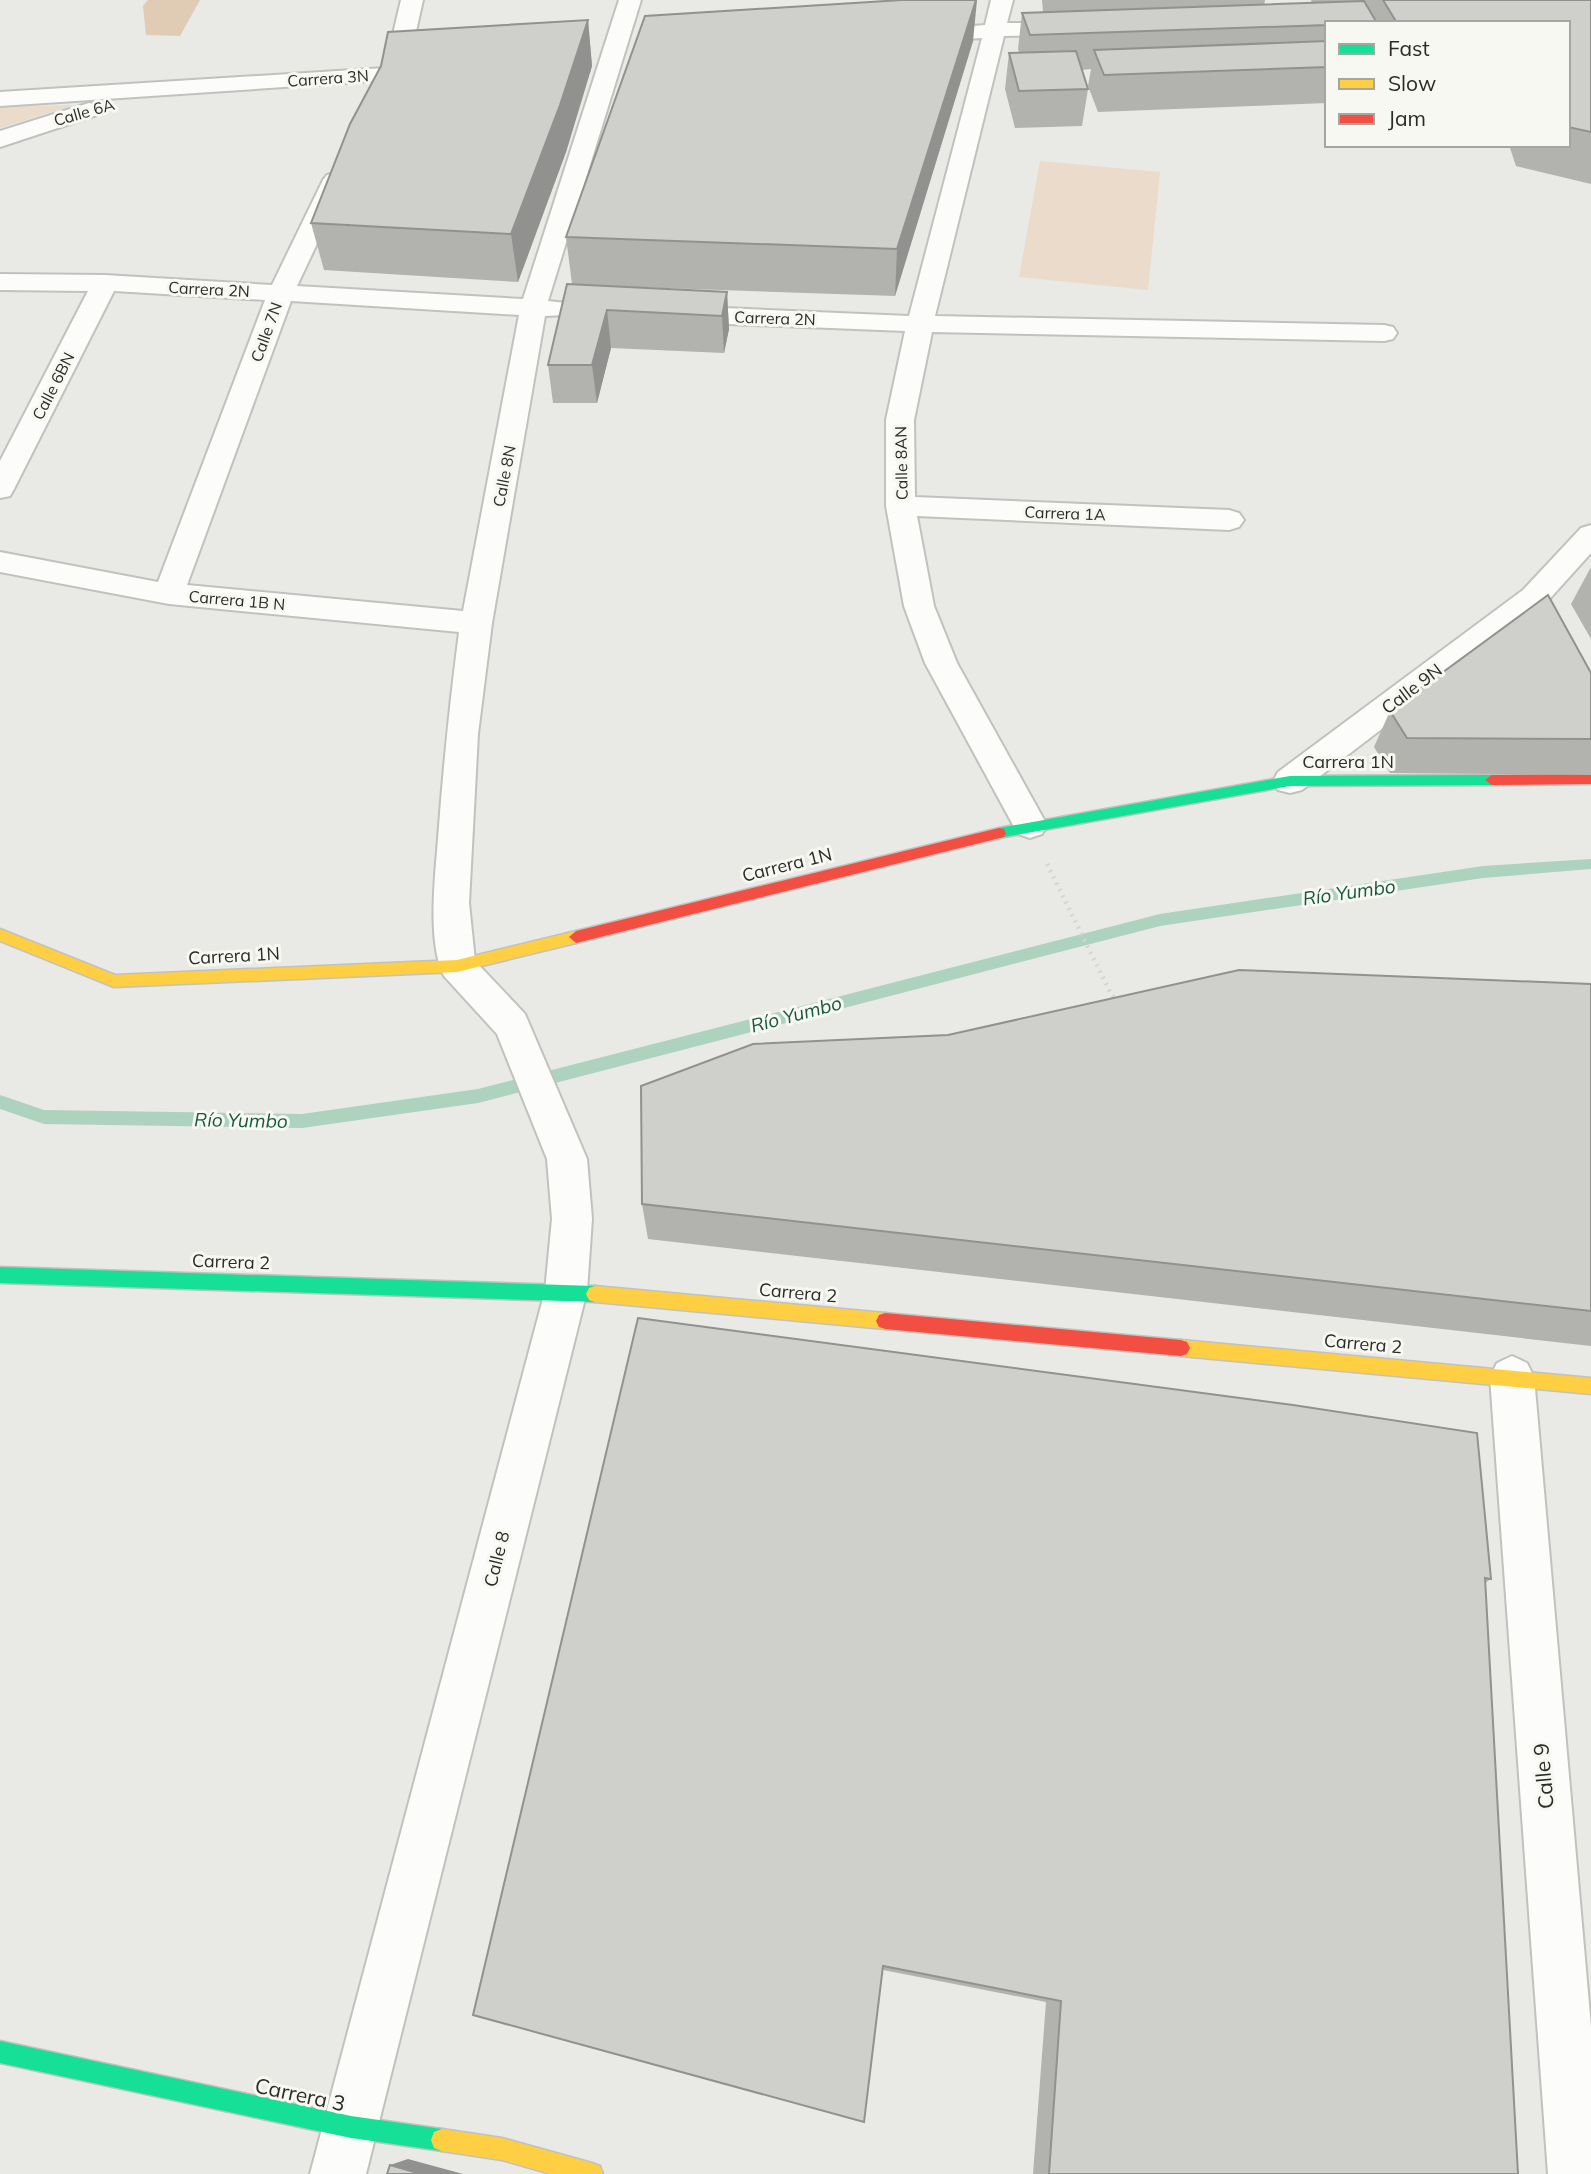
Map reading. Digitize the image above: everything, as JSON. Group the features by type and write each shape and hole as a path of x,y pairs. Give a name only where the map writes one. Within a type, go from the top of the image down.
{"street":[{"path":"380,82 412,0"},
{"name":"Calle 8N","path":"457,966 451,903 462,734 476,623 529,344 533,308 630,0"},
{"name":"Calle 8AN","path":"1002,0 920,324 900,420 901,506 919,606 941,663 1030,825"},
{"path":"900,38 996,30 1091,29"},
{"name":"Carrera 3N","path":"0,99 169,89 380,82 449,70"},
{"name":"Calle 6A","path":"0,140 35,126 169,89"},
{"name":"Calle 7N","path":"169,594 281,293 345,159"},
{"name":"Carrera 2N","path":"0,282 105,283 588,311"},
{"name":"Calle 6BN","path":"0,489 105,283"},
{"name":"Carrera 2N","path":"657,314 920,324 1384,333"},
{"name":"Carrera 1A","path":"901,506 1229,520"},
{"name":"Calle 9N","path":"1290,781 1540,608 1591,535"},
{"name":"Carrera 1B N","path":"0,562 169,594 476,623"},
{"name":"Carrera 1N","path":"0,935 114,981 457,966 1030,825 1290,781 1591,779"},
{"name":"Calle 8","path":"338,2174 566,1291 572,1219 567,1158 512,1025 457,966"},
{"name":"Carrera 2","path":"0,1275 566,1291 1591,1386"},
{"name":"Calle 9","path":"1512,1377 1576,2174"},
{"name":"Carrera 3","path":"0,2052 351,2127 502,2149 592,2174"}],"path":[{"path":"1049,868 1111,994 1125,1011"}],"shaded area":[{"path":"148,0 200,0 180,36 146,35 143,6"},
{"path":"74,105 0,128 0,107"},
{"path":"1040,161 1160,172 1148,290 1019,277"}],"building":[{"path":"902,0 976,0 897,249 566,237 645,16"},
{"path":"1383,0 1591,0 1591,132 1570,127 1570,21 1396,21"},
{"path":"1364,1 1376,21 1030,35 1022,13"},
{"path":"588,20 560,105 511,234 311,223 350,124 381,66 388,32"},
{"path":"1325,41 1325,67 1104,75 1094,50"},
{"path":"1076,51 1088,89 1019,91 1009,53"},
{"path":"567,284 727,292 722,316 607,310 592,365 548,365"},
{"path":"1548,595 1591,673 1591,739 1407,738 1390,711"},
{"path":"1239,970 1591,984 1591,1311 642,1204 641,1086 753,1044 948,1035"},
{"path":"638,1318 1293,1405 1477,1433 1491,1579 1485,1578 1518,2174 1049,2174 1061,2001 883,1966 864,2122 473,2015"},
{"path":"390,2165 421,2174 387,2174"}],"waterway":[{"name":"Río Yumbo","path":"0,1102 44,1117 302,1121 478,1096 1160,920 1483,872 1591,864"}],"traffic: fast":[{"path":"999,833 1290,781 1492,780"},
{"path":"0,1275 595,1294"},
{"path":"0,2052 351,2127 442,2140"}],"traffic: slow":[{"path":"0,935 114,981 457,966 576,937"},
{"path":"595,1294 885,1321"},
{"path":"1181,1348 1591,1386"},
{"path":"442,2140 502,2149 592,2174"}],"traffic: jam":[{"path":"1492,780 1591,779"},
{"path":"576,937 999,833"},
{"path":"885,1321 1181,1348"}]}
